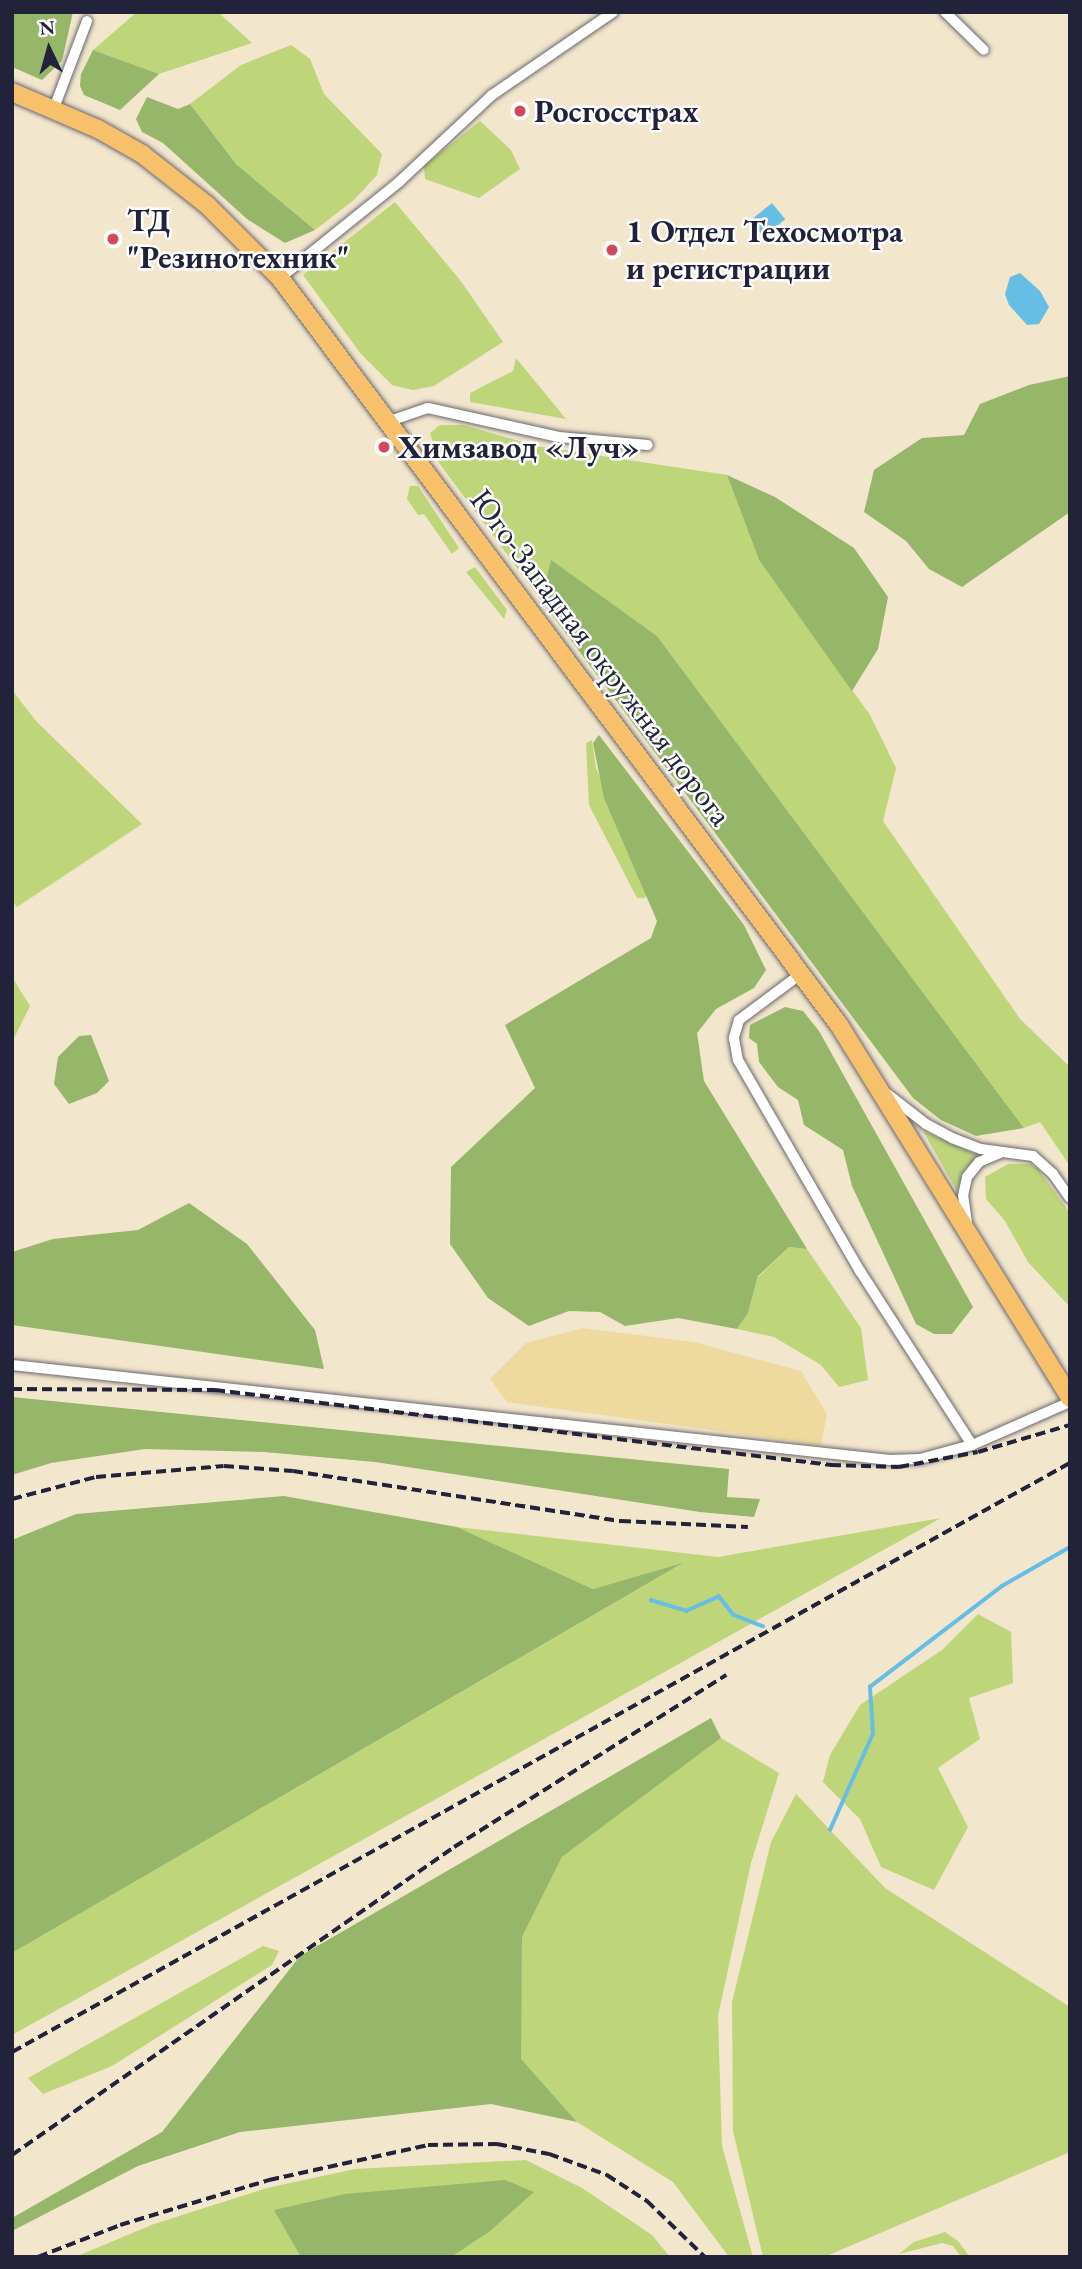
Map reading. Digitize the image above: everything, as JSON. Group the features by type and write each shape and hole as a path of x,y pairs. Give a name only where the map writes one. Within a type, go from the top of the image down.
{"highway":[{"name":"Юго-Западная окружная дорога","path":"12,92 98,129 175,178 239,233 280,278 802,972 878,1086 1070,1400"}],"street":[{"path":"280,278 399,182 492,95 613,12"},
{"path":"945,12 984,50"},
{"path":"54,108 87,21"},
{"path":"387,422 428,408 559,437 648,445"},
{"path":"802,972 739,1020 734,1038 738,1059 860,1271 972,1445"},
{"path":"878,1086 937,1131 1001,1152 1039,1160 1070,1198"},
{"path":"970,1238 963,1196 967,1177 979,1162 1001,1152"},
{"path":"12,1365 861,1458 920,1459 972,1445 1070,1400"}],"green space":[{"path":"12,12 73,12 62,61 42,80 12,67"},
{"path":"137,12 218,12 252,43 159,74 93,50"},
{"path":"291,45 310,59 324,94 382,154 377,175 354,200 315,230 238,166 190,104 241,65"},
{"path":"93,50 159,74 120,110 84,95 80,86 81,74"},
{"path":"147,97 178,109 190,104 237,165 315,230 285,243 247,219 163,143 142,132 136,119"},
{"path":"480,121 511,150 520,169 479,198 425,179 424,166"},
{"path":"395,202 460,280 503,342 434,386 413,390 392,385 361,354 303,275"},
{"path":"516,358 566,419 470,402 470,393 513,371"},
{"path":"1070,376 1070,512 962,587 929,569 906,541 864,512 874,470 922,438 964,435 980,404 1029,385"},
{"path":"440,425 464,425 536,446 727,475 759,560 870,715 896,768 883,821 1020,1019 1070,1067 1070,1166 1040,1122 1024,1128 657,636 551,561 541,600 439,463 430,433"},
{"path":"727,475 775,497 854,548 888,597 878,649 852,691 759,560"},
{"path":"410,486 418,486 459,548 452,554 424,514 418,515 407,499"},
{"path":"551,560 657,636 1024,1128 976,1136 941,1120 913,1098 541,600"},
{"path":"475,567 507,610 504,619 466,572"},
{"path":"12,690 36,721 142,824 17,907 12,900"},
{"path":"599,735 744,925 766,970 754,988 716,1009 697,1033 704,1081 807,1249 789,1247 758,1276 748,1313 737,1329 678,1318 625,1326 600,1312 569,1311 529,1326 488,1298 450,1244 451,1167 535,1088 505,1025 651,938 657,921 604,798 593,743"},
{"path":"592,740 596,768 648,895 644,898 637,898 589,805 586,743"},
{"path":"12,977 30,1006 12,1042"},
{"path":"785,1007 803,1011 819,1031 973,1307 952,1334 934,1334 916,1324 852,1186 843,1150 804,1125 798,1100 778,1087 759,1062 757,1044 749,1038 750,1025"},
{"path":"91,1035 109,1081 97,1093 69,1104 54,1084 58,1057 79,1036"},
{"path":"923,1131 979,1156 965,1169 957,1191"},
{"path":"1008,1164 1030,1164 1038,1169 1070,1213 1070,1307 1028,1262 1005,1221 986,1199 985,1177"},
{"path":"189,1203 247,1244 315,1330 324,1369 12,1325 12,1252 53,1239 138,1230"},
{"path":"789,1247 807,1249 861,1328 868,1380 839,1387 821,1365 774,1337 737,1329 748,1313 758,1277"},
{"path":"12,1397 729,1469 727,1497 760,1499 754,1517 700,1512 375,1462 264,1452 145,1449 51,1463 12,1475"},
{"path":"284,1496 457,1527 593,1589 683,1563 12,1953 12,1540 76,1514"},
{"path":"941,1518 12,2035 12,1953 680,1565 593,1589 457,1527 718,1557"},
{"path":"978,1614 1011,1632 1013,1683 969,1698 980,1739 938,1768 968,1827 934,1890 881,1867 860,1819 823,1782 830,1755 860,1705 942,1650"},
{"path":"711,1718 721,1738 562,1857 522,1937 521,2059 577,2122 491,2104 240,2132 138,2166 12,2231 12,2218 162,2132 300,1956"},
{"path":"721,1738 779,1773 751,1863 718,2016 722,2146 753,2257 729,2257 673,2182 577,2122 520,2059 522,1937 562,1857"},
{"path":"796,1794 885,1888 1070,2007 1070,2152 824,2257 763,2257 733,2131 732,2002 771,1842"},
{"path":"263,1946 279,1951 272,1965 112,2066 43,2094 28,2078"},
{"path":"526,2160 582,2188 652,2235 670,2257 75,2257 154,2224 267,2188 355,2169"},
{"path":"505,2180 534,2192 490,2231 451,2257 301,2257 274,2210 345,2194"},
{"path":"945,2232 958,2241 970,2257 961,2257 953,2246 942,2243 899,2254 914,2242"}],"sand":[{"path":"583,1328 694,1342 801,1371 827,1414 821,1445 507,1402 490,1379 526,1343"}],"water":[{"path":"772,203 785,219 763,237 750,221"},
{"path":"1020,273 1040,291 1049,307 1039,324 1027,325 1009,305 1005,294 1010,277"}],"waterway":[{"path":"830,1830 873,1734 870,1687 1002,1586 1070,1547"},
{"path":"651,1600 686,1611 719,1596 734,1615 763,1626"}],"railway":[{"path":"12,1389 215,1390 831,1465 899,1467 978,1452 1070,1425"},
{"path":"12,2052 1070,1463"},
{"path":"12,1499 96,1477 224,1466 293,1471 621,1521 748,1527"},
{"path":"12,2155 454,1847 726,1675"},
{"path":"38,2257 120,2225 269,2180 428,2145 497,2144 549,2154 607,2175 647,2201 705,2257"}],"place":[{"name":"Росгосстрах","path":"520,111"},
{"name":"ТД \"Резинотехник\"","path":"113,239"},
{"name":"1 Отдел Техосмотра и регистрации","path":"612,250"},
{"name":"Химзавод «Луч»","path":"384,447"}]}
